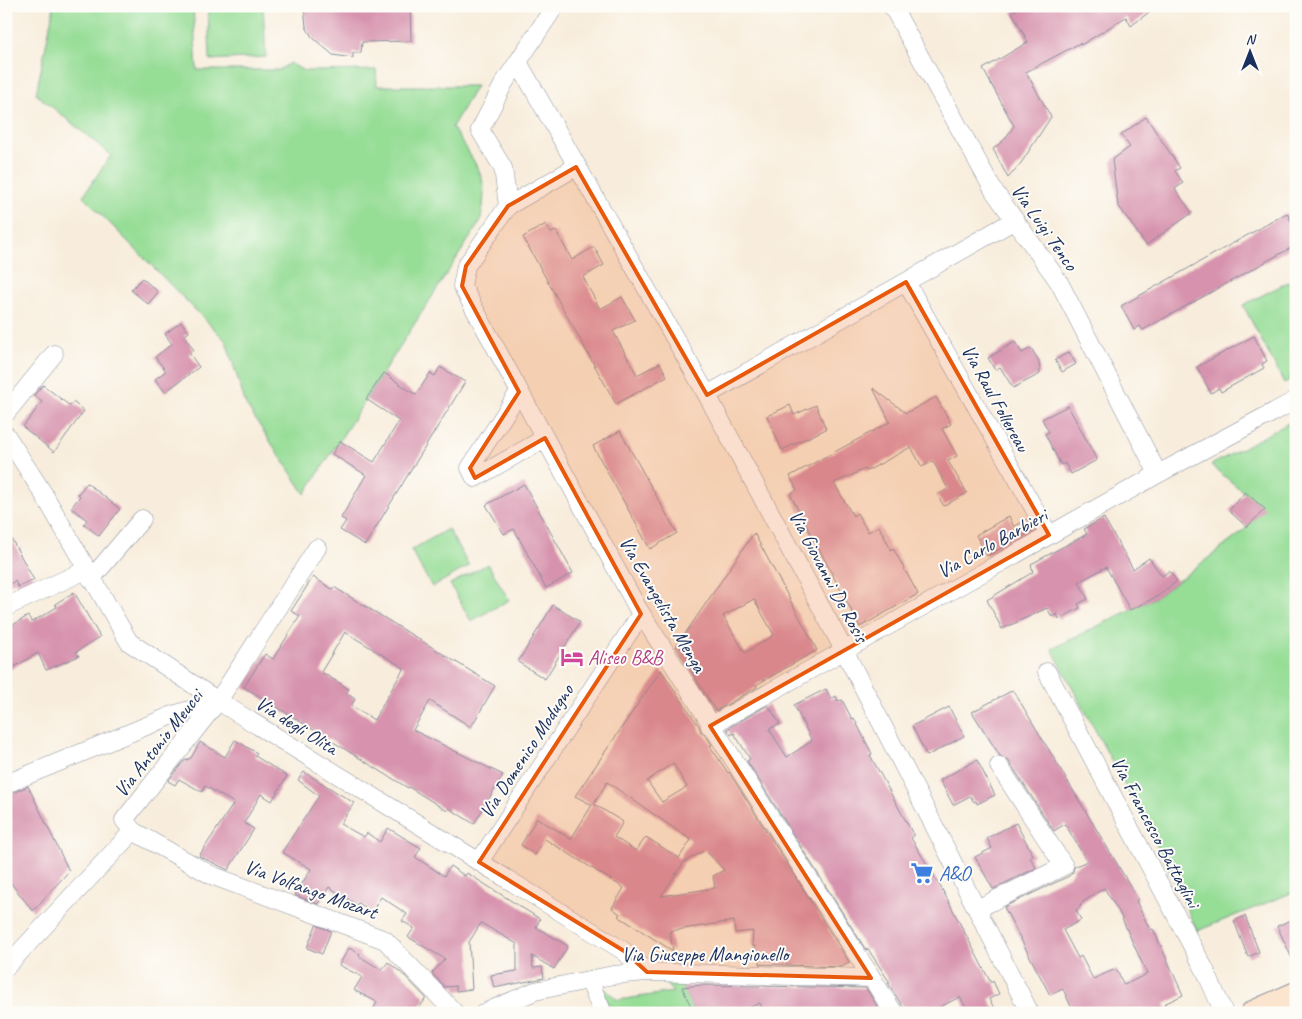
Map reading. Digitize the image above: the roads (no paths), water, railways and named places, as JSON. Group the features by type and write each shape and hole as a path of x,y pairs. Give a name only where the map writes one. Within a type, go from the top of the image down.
{"main road":[{"path":"1253,1013 1296,994"}],"street":[{"path":"555,6 504,83 480,130 503,168 508,206 576,167"},
{"name":"Via Luigi Tenco","path":"892,6 994,190 1059,282 1158,474"},
{"name":"Via Giovanni De Rosis","path":"518,62 576,167 708,395 844,650 1030,1013"},
{"name":"Via Evangelista Menga","path":"508,206 466,266 462,286 641,614 710,726 894,1013"},
{"path":"708,395 1015,220"},
{"name":"Via Raul Follereau","path":"906,282 1049,536"},
{"path":"6,413 54,354"},
{"path":"519,392 470,468 475,478 545,438"},
{"name":"Via Carlo Barbieri","path":"710,726 1158,474 1296,400"},
{"name":"Via degli Olita","path":"6,435 43,494 129,642 218,702 624,951 647,972"},
{"path":"6,607 89,574 142,519"},
{"name":"Via Antonio Meucci","path":"6,967 134,831 124,820 218,702 317,548"},
{"name":"Via Domenico Modugno","path":"479,862 641,614"},
{"name":"Via Francesco Battaglini","path":"1046,672 1206,970 1224,1013"},
{"path":"6,784 173,716 218,702"},
{"path":"977,910 1064,866 999,766"},
{"name":"Via Volfango Mozart","path":"134,831 211,875 385,940 455,1013"},
{"name":"Via Giuseppe Mangionello","path":"484,1013 536,991 613,975 647,972 871,978"},
{"path":"589,980 603,1013"}],"place":[{"name":"Aliseo B&B","path":"572,657"},
{"name":"A&O","path":"922,873"}]}
